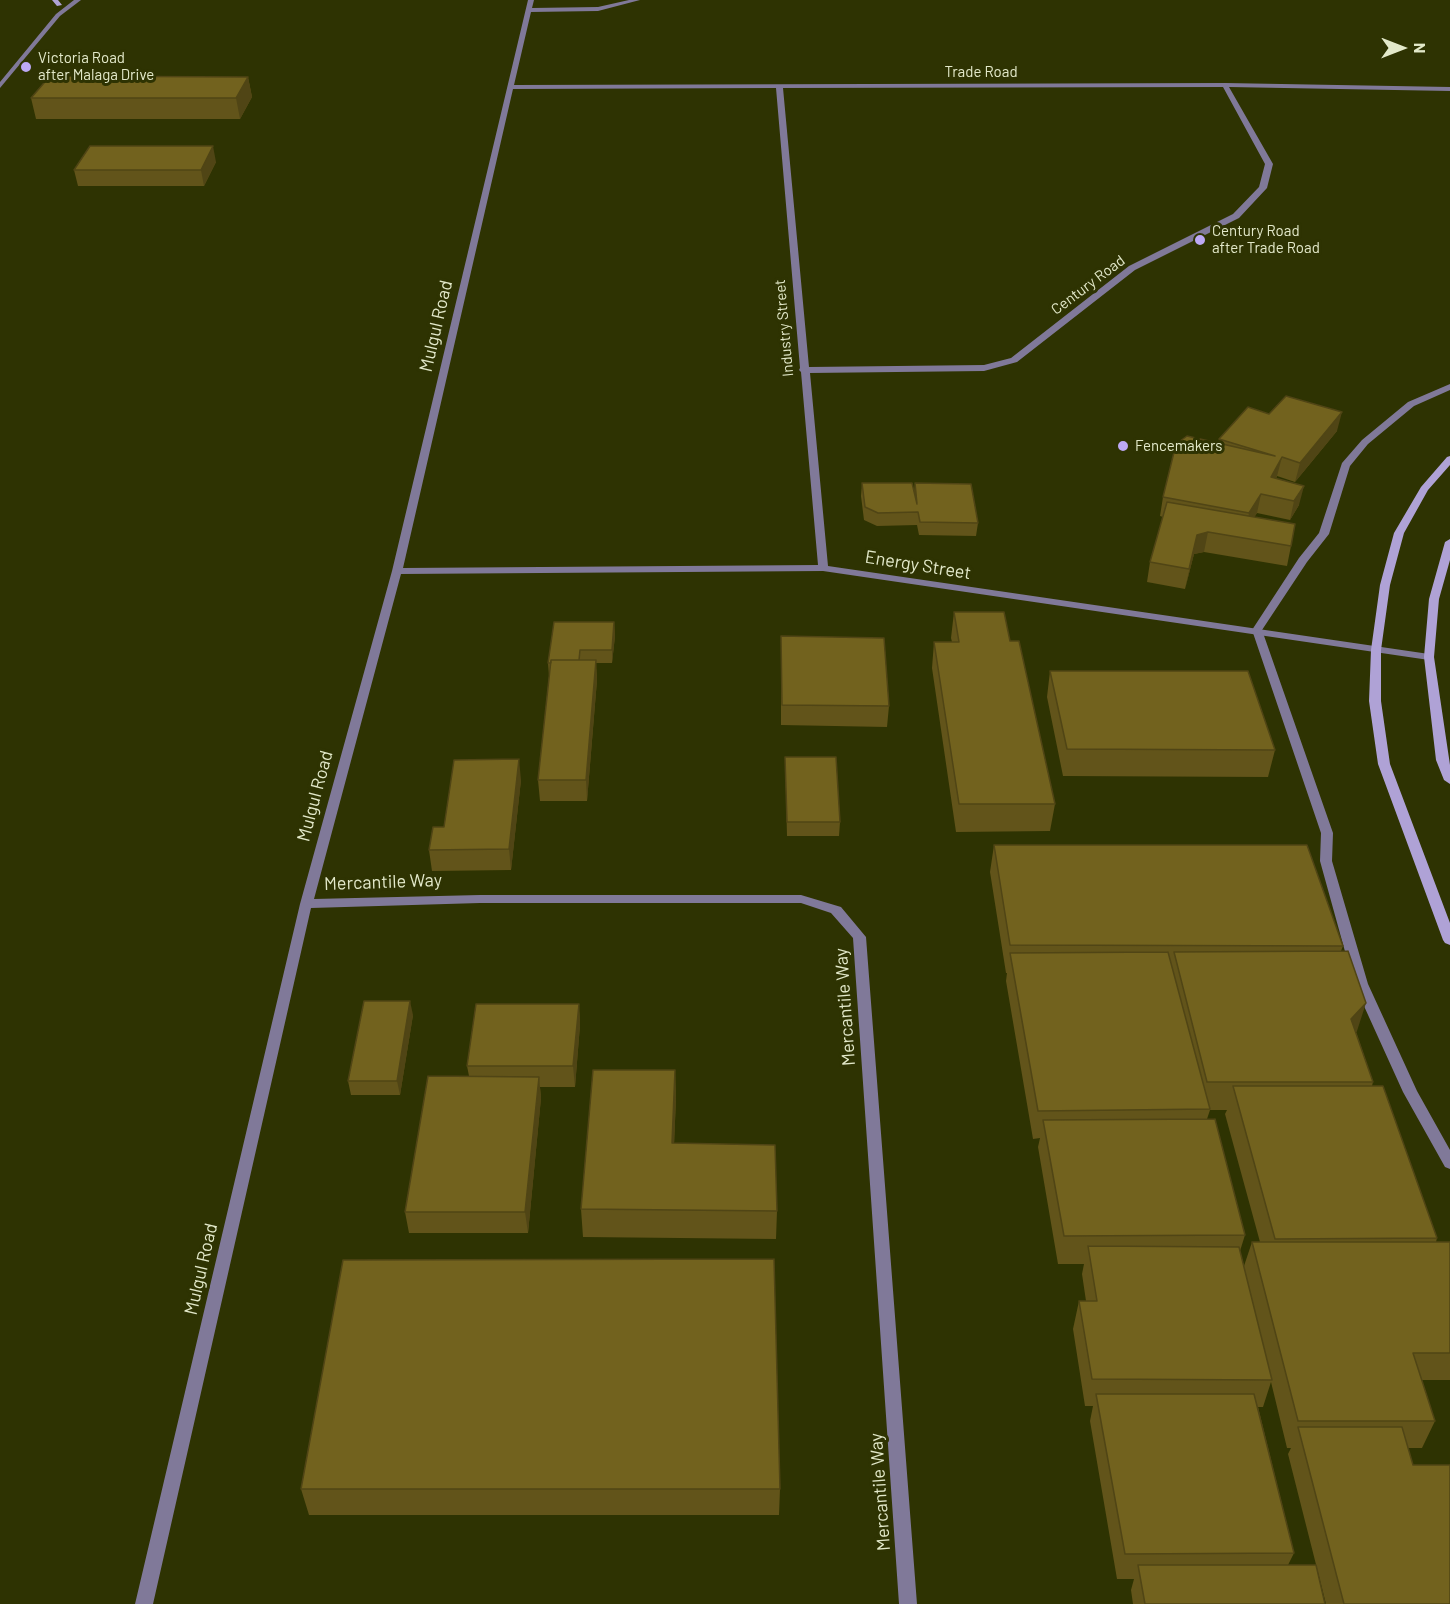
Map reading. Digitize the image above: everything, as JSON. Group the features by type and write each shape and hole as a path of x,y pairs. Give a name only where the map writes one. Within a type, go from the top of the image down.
{"main road":[{"path":"1450,459 1424,489 1399,533 1385,585 1376,650 1375,701 1384,764 1450,940"},
{"path":"1450,542 1434,598 1429,657 1442,760 1450,780"}],"street":[{"path":"0,86 58,15 78,0"},
{"name":"Mulgul Road","path":"144,1604 306,904 398,571 513,87 531,0"},
{"path":"529,10 598,9 637,0"},
{"path":"58,15 59,2"},
{"name":"Trade Road","path":"513,87 1225,85 1450,89"},
{"name":"Century Road","path":"803,370 984,368 1014,360 1132,268 1236,216 1263,188 1269,164 1225,85"},
{"name":"Industry Street","path":"779,86 803,370 823,568"},
{"path":"1450,387 1411,404 1365,442 1345,465 1324,534 1303,560 1257,630 1327,833 1326,861 1361,984 1410,1092 1450,1163"},
{"name":"Energy Street","path":"398,571 823,568 1429,657"},
{"name":"Mercantile Way","path":"306,904 480,899 801,899 836,910 859,937 908,1604"}],"building":[{"path":"50,76 248,77 236,98 31,98"},
{"path":"90,146 213,146 201,170 74,170"},
{"path":"1286,396 1342,412 1300,463 1282,457 1271,477 1304,486 1294,501 1261,494 1249,513 1163,497 1176,444 1187,436 1275,456 1219,439 1248,407 1269,414"},
{"path":"862,483 912,483 917,504 915,483 971,484 978,523 920,522 918,512 878,513 865,507"},
{"path":"1167,502 1295,524 1291,546 1208,532 1197,535 1189,569 1150,562"},
{"path":"954,612 1004,612 1010,641 1019,641 1055,804 959,804 934,642 959,642"},
{"path":"554,622 614,622 612,650 580,650 579,660 551,660 551,663 548,663"},
{"path":"781,636 884,638 889,706 782,705"},
{"path":"551,660 596,660 586,780 538,780"},
{"path":"1050,671 1248,671 1275,750 1067,749"},
{"path":"785,757 836,757 840,822 787,822"},
{"path":"519,759 509,849 429,850 433,827 444,827 454,760"},
{"path":"994,845 1307,845 1343,946 1010,945"},
{"path":"1348,951 1366,1003 1351,1019 1373,1082 1207,1082 1174,952"},
{"path":"1168,952 1210,1109 1038,1111 1010,953"},
{"path":"364,1001 410,1001 397,1081 348,1081"},
{"path":"476,1004 579,1004 573,1066 467,1066"},
{"path":"593,1070 675,1070 672,1143 775,1145 777,1211 581,1209"},
{"path":"428,1076 539,1077 525,1212 405,1212"},
{"path":"1233,1086 1383,1086 1437,1238 1275,1239"},
{"path":"1215,1119 1245,1235 1064,1236 1043,1120"},
{"path":"1252,1242 1450,1242 1450,1353 1413,1353 1435,1421 1298,1421"},
{"path":"1088,1246 1239,1247 1272,1380 1092,1379 1079,1301 1097,1301"},
{"path":"774,1259 780,1489 301,1489 343,1260"},
{"path":"1096,1394 1254,1394 1294,1553 1125,1554"},
{"path":"1298,1427 1402,1427 1413,1465 1450,1465 1450,1604 1344,1604"},
{"path":"1138,1565 1316,1565 1325,1604 1145,1604"}],"place":[{"name":"Victoria Road after Malaga Drive","path":"26,67"},
{"name":"Century Road after Trade Road","path":"1200,240"},
{"name":"Fencemakers","path":"1123,446"}]}
